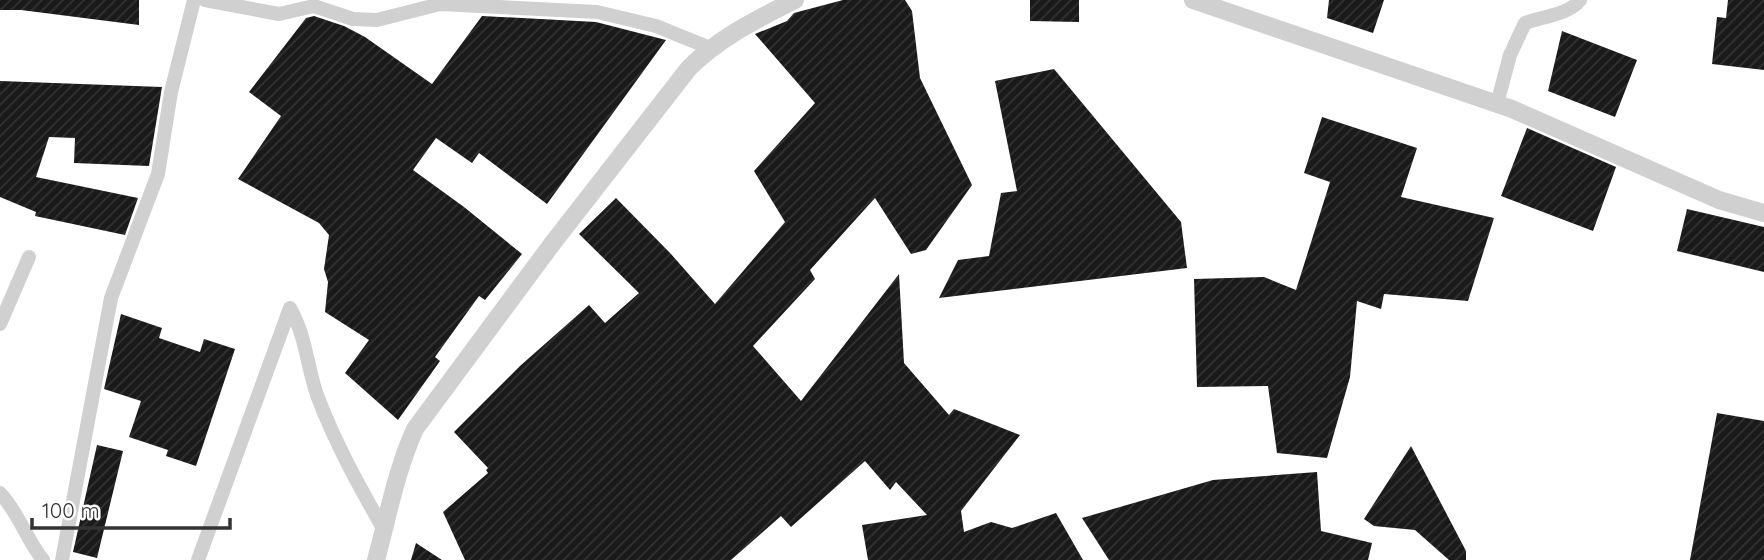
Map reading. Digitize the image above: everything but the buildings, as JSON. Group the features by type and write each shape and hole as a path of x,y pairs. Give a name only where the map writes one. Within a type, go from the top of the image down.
{"street":[{"path":"62,560 111,298 158,174 172,92 194,0"},
{"path":"205,0 279,14 314,6 354,19 377,20 440,4 597,12 656,26 710,48"},
{"path":"376,560 404,453 415,429 552,244 689,68 710,48 738,28 795,0"},
{"path":"1193,0 1497,104 1719,200 1764,213"},
{"path":"1497,104 1510,55 1525,23 1567,9 1580,0"},
{"path":"0,324 29,257"},
{"path":"198,560 290,309 304,340 315,388 329,428 348,468 384,530"},
{"path":"0,493 19,517 41,559"}]}
